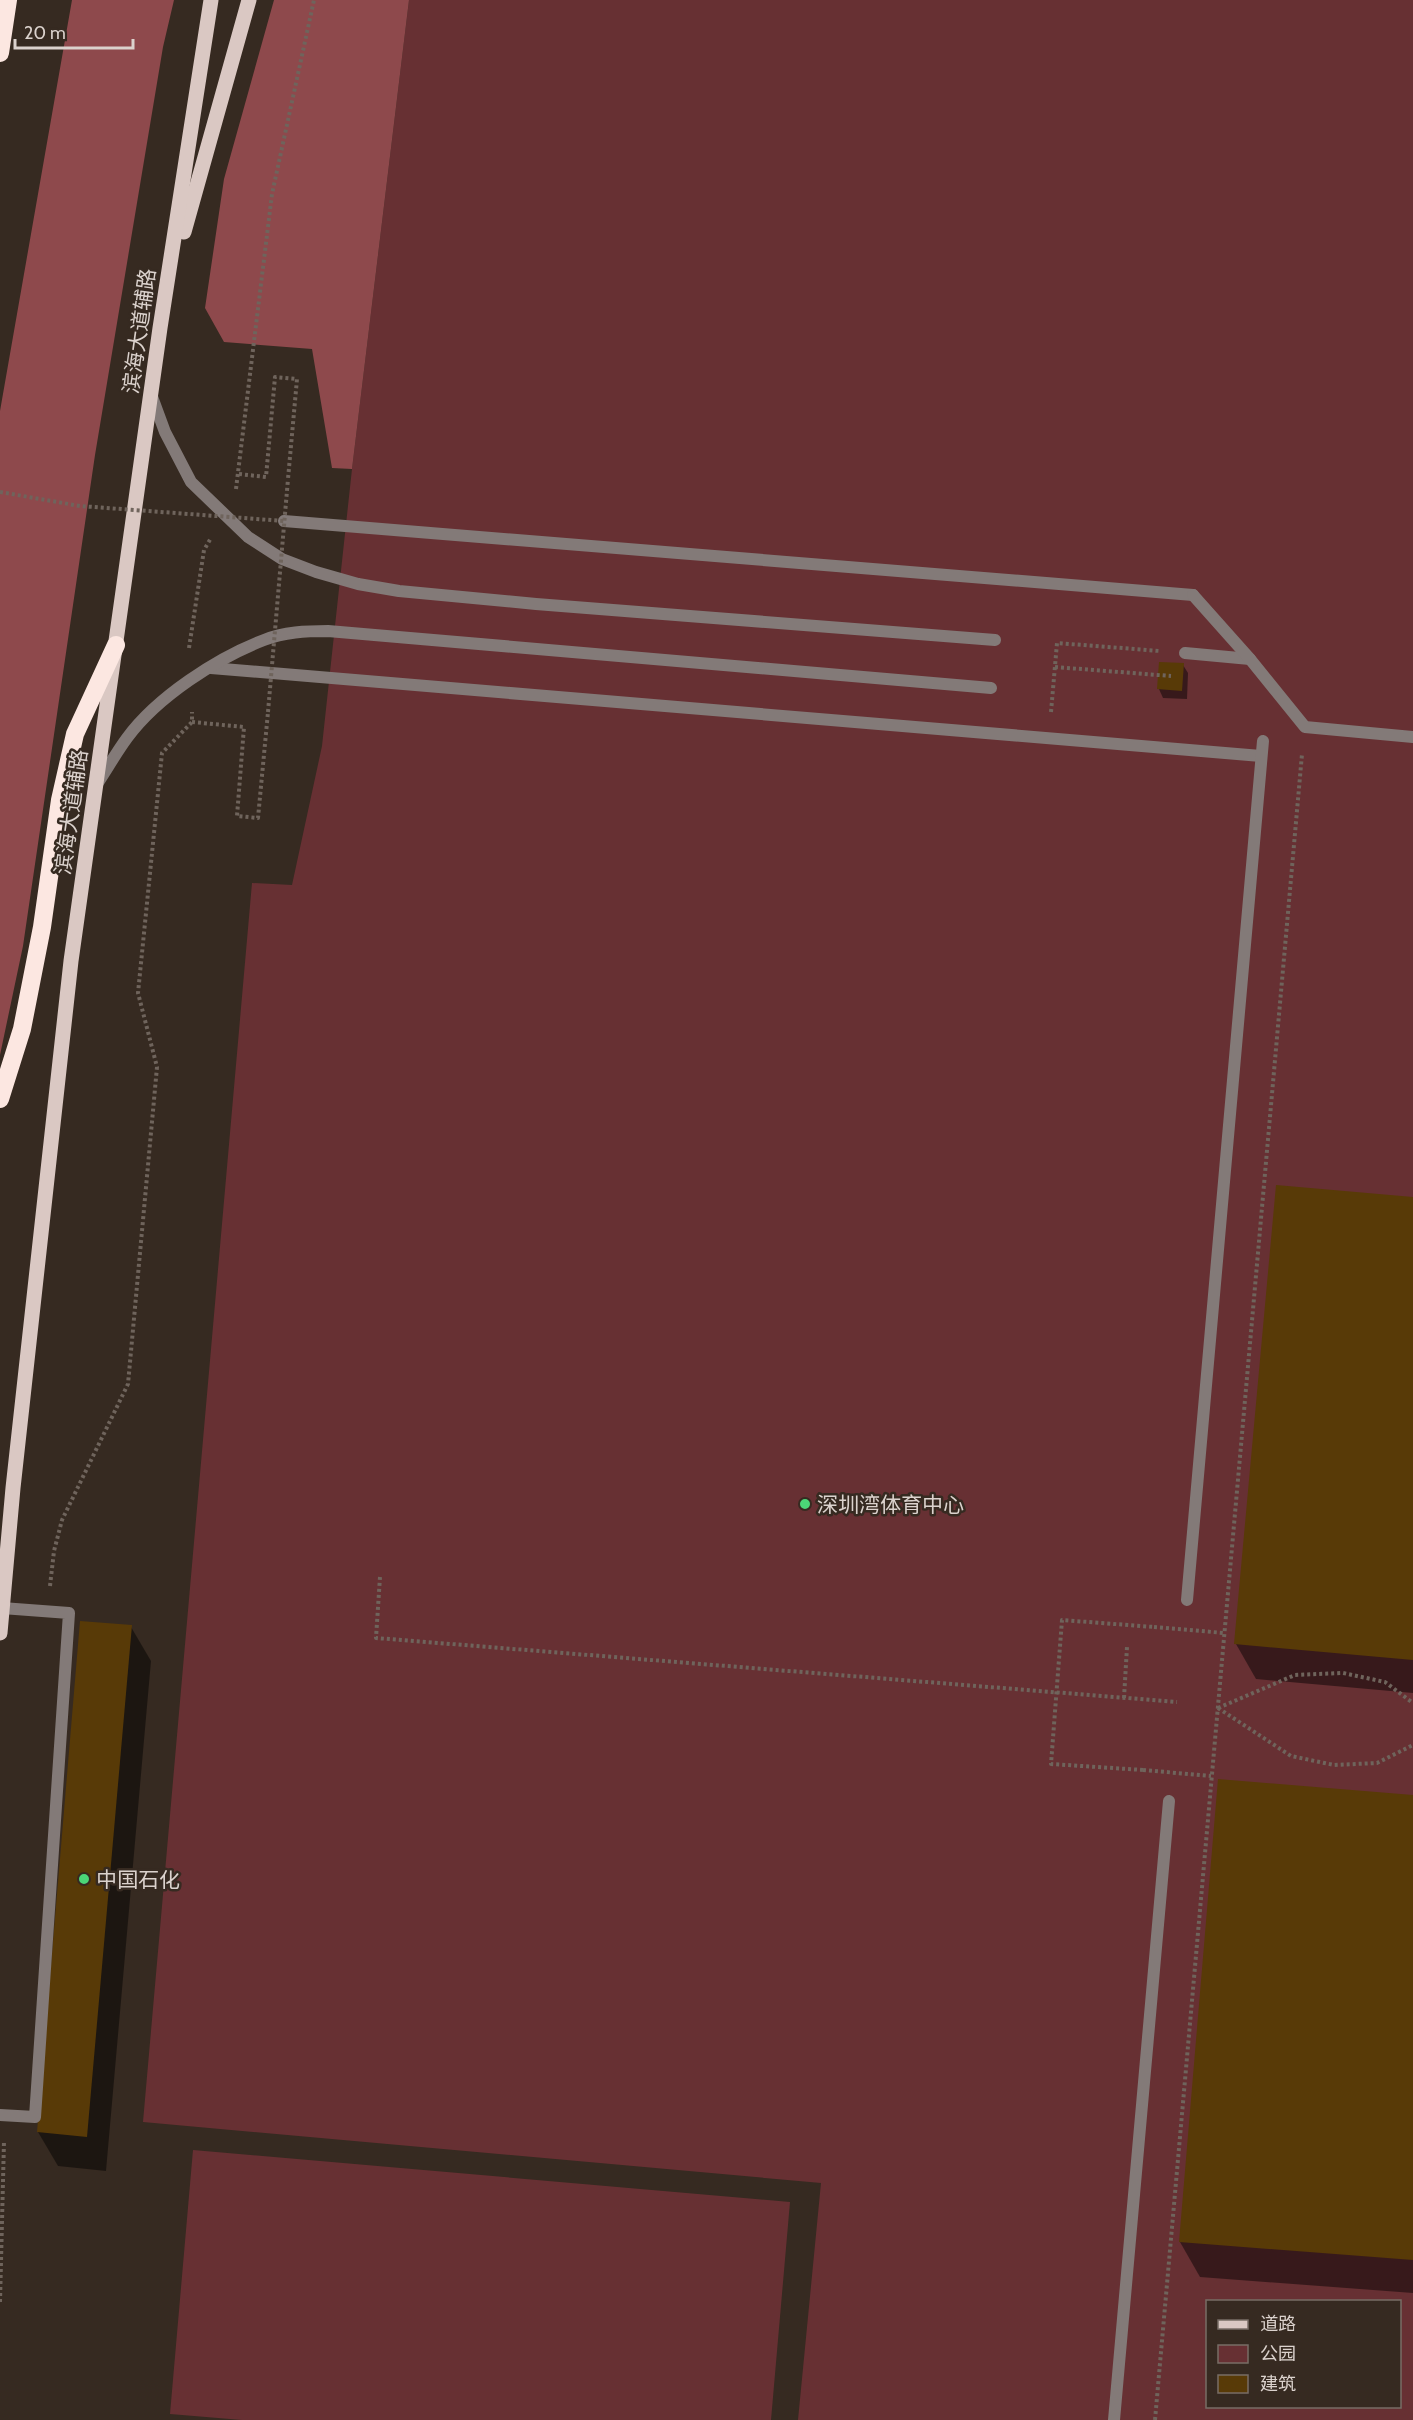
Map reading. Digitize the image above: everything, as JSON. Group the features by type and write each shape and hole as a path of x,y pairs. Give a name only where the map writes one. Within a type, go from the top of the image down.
{"highway":[{"path":"0,53 8,0"},
{"path":"0,1099 22,1029 42,927 60,800 75,734 116,645"}],"main road":[{"name":"滨海大道辅路","path":"0,1633 70,973 160,328 211,0"},
{"path":"160,328 187,219 249,0"}],"street":[{"path":"151,392 165,432 190,482 248,537 282,559 316,572 358,584 411,592 994,640"},
{"path":"284,520 1193,595 1250,659 1305,727 1413,737"},
{"path":"96,785 128,737 154,708 211,668 266,639 300,631 328,631 991,687"},
{"path":"1185,653 1250,659"},
{"path":"211,668 1261,756"},
{"path":"1187,1600 1263,741"},
{"path":"2,1608 69,1613 35,2117 3,2115"},
{"path":"1114,2420 1169,1801"}],"path":[{"path":"235,498 272,194 314,0"},
{"path":"47,1611 54,1551 62,1521 128,1384 157,1067 138,993 162,753 192,722 244,727 237,816 258,818 297,379 275,377 266,477 238,474"},
{"path":"0,492 80,506 284,520"},
{"path":"189,650 204,550"},
{"path":"1049,739 1057,644 1185,653"},
{"path":"1055,667 1171,676"},
{"path":"1155,2420 1305,727"},
{"path":"380,1577 376,1638 1177,1702"},
{"path":"1211,1776 1051,1764 1062,1620 1224,1633"},
{"path":"1124,1698 1127,1647"},
{"path":"1218,1708 1295,1675 1343,1673 1385,1682 1413,1703"},
{"path":"1218,1708 1291,1756 1334,1765 1377,1764 1413,1746"},
{"path":"0,2302 3,2115"}],"green space":[{"name":"深圳湾体育中心","path":"409,0 1413,0 1413,2420 798,2420 821,2183 143,2122 252,883 292,885 322,746 352,469"},
{"path":"193,2150 790,2202 771,2420 242,2420 170,2414"}],"shaded area":[{"path":"72,0 174,0 163,47 95,455 23,946 0,1055 0,411"},
{"path":"274,0 409,0 352,469 332,468 312,349 224,342 205,308 224,179"}],"building":[{"path":"1159,662 1184,663 1182,691 1157,689"},
{"path":"1276,1185 1413,1197 1413,1660 1234,1644"},
{"name":"中国石化","path":"80,1621 132,1625 87,2137 37,2132"},
{"path":"1218,1779 1413,1795 1413,2260 1179,2242"}],"place":[{"name":"深圳湾体育中心","path":"805,1504"},
{"name":"中国石化","path":"84,1879"}]}
